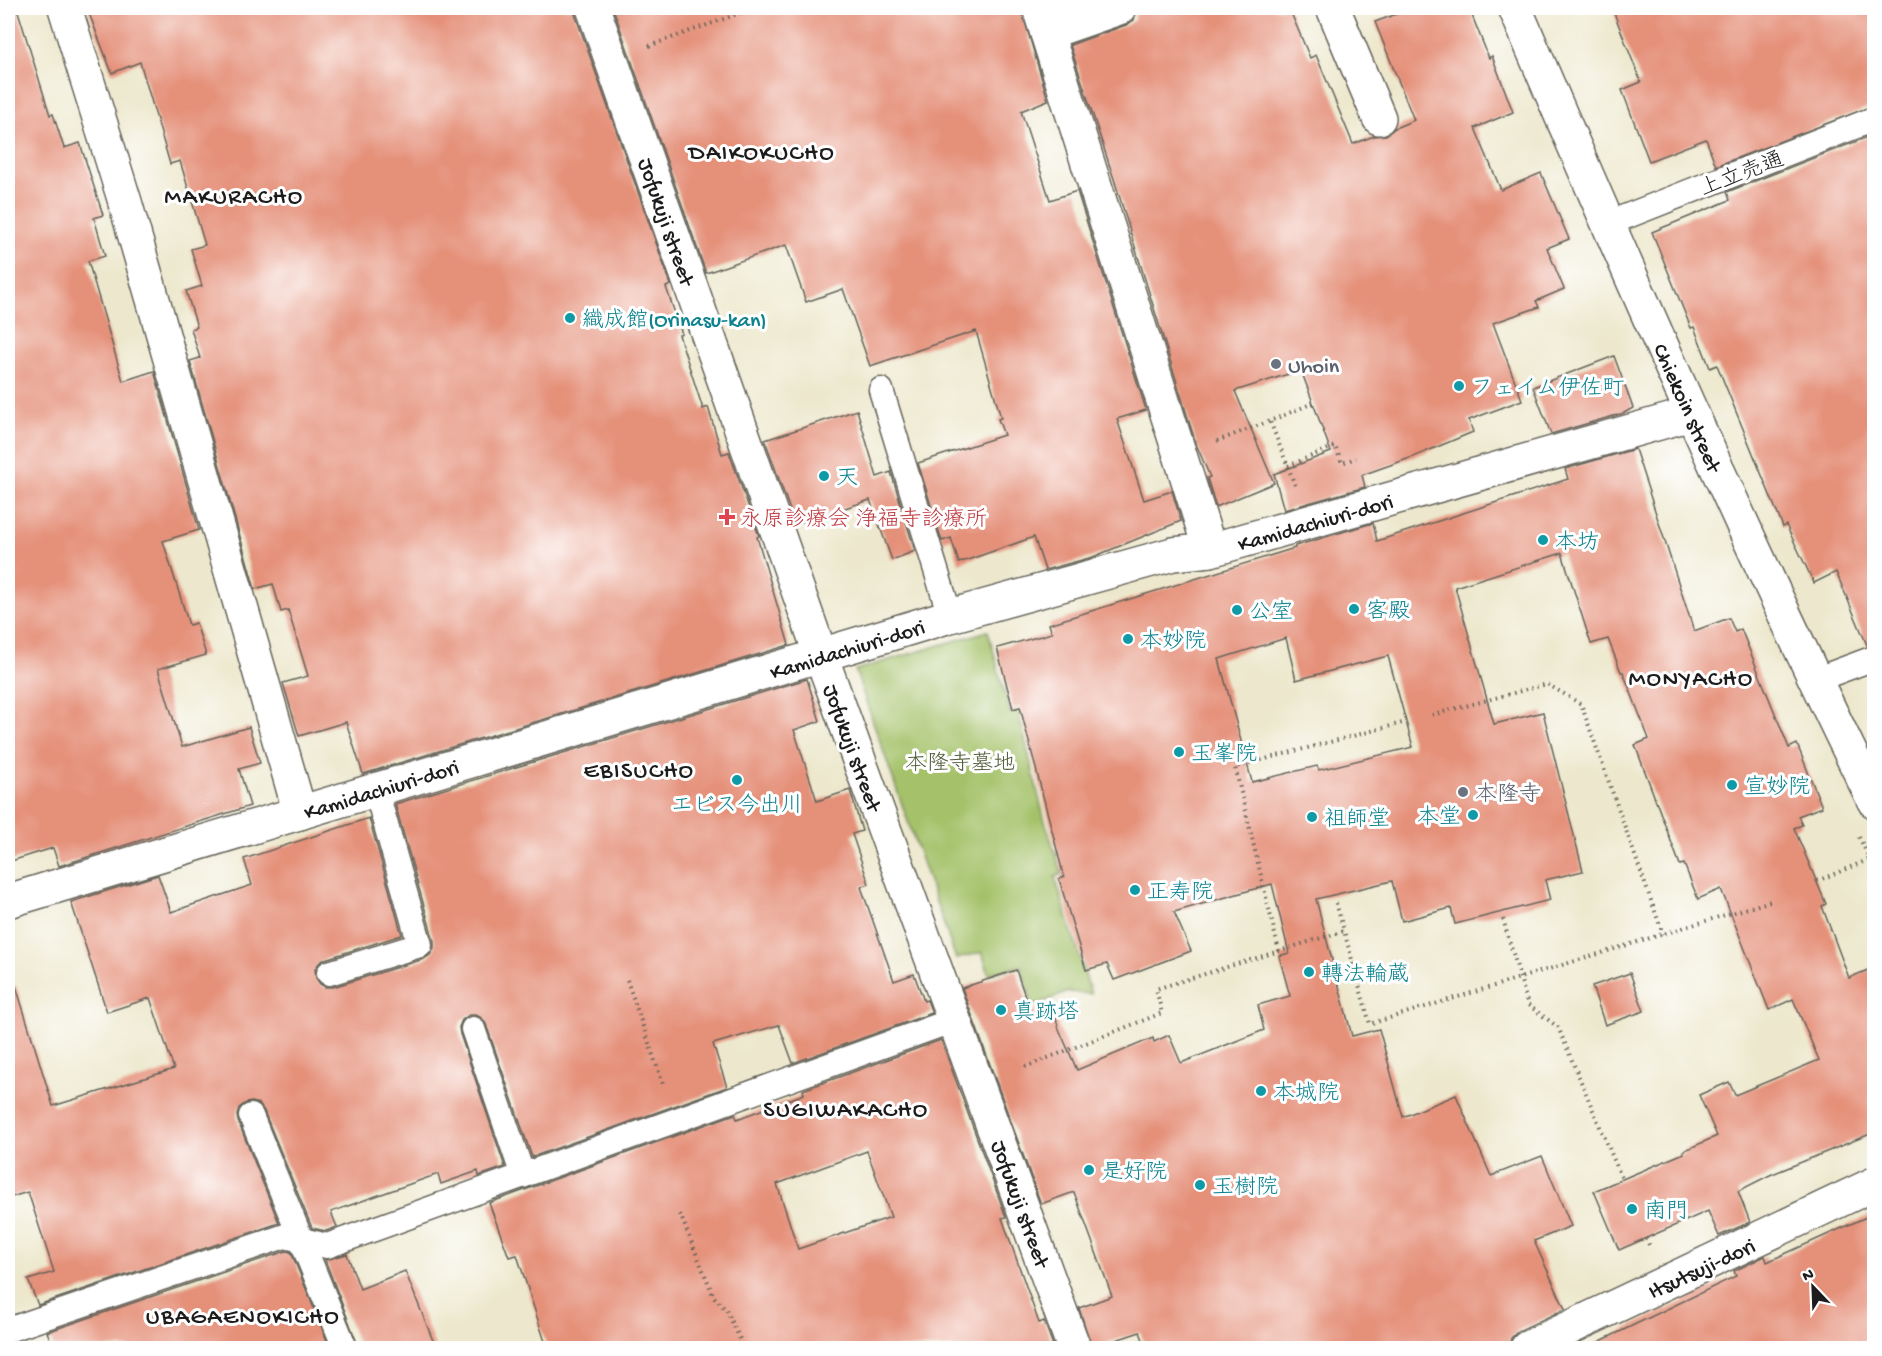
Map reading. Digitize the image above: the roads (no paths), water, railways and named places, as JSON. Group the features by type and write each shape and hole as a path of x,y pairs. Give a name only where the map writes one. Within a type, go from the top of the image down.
{"street":[{"path":"65,8 125,202 300,813"},
{"name":"Jofukuji street","path":"593,8 821,656 1074,1348"},
{"path":"1119,8 1043,20 1210,550"},
{"path":"1333,8 1379,118"},
{"name":"Chiekoin street","path":"1515,8 1691,414 1815,680 1875,801"},
{"name":"Kamidachiuri-dori","path":"8,901 950,616 1173,554 1210,550 1691,414"},
{"name":"Itsutsuji-dori","path":"1527,1348 1875,1185"}],"lane":[{"name":"上立売通","path":"1607,224 1875,119"},
{"path":"881,390 950,616"},
{"path":"1815,680 1875,658"},
{"path":"329,973 420,945 376,790"},
{"path":"15,1348 8,1330 285,1236 327,1246 954,1020"},
{"path":"473,1029 523,1176"},
{"path":"251,1116 345,1348"}],"place":[{"name":"織成館(Orinasu-kan)","path":"570,318"},
{"name":"Uhoin","path":"1276,364"},
{"name":"フェイム伊佐町","path":"1459,386"},
{"name":"天","path":"824,476"},
{"name":"永原診療会 浄福寺診療所","path":"727,517"},
{"name":"本坊","path":"1543,540"},
{"name":"客殿","path":"1354,609"},
{"name":"公室","path":"1237,610"},
{"name":"本妙院","path":"1128,639"},
{"name":"玉峯院","path":"1179,752"},
{"name":"エビス今出川","path":"737,780"},
{"name":"宣妙院","path":"1732,785"},
{"name":"本隆寺","path":"1463,792"},
{"name":"本堂","path":"1473,815"},
{"name":"祖師堂","path":"1312,817"},
{"name":"正寿院","path":"1135,890"},
{"name":"轉法輪蔵","path":"1309,972"},
{"name":"真跡塔","path":"1001,1010"},
{"name":"本城院","path":"1261,1091"},
{"name":"是好院","path":"1089,1170"},
{"name":"玉樹院","path":"1200,1185"},
{"name":"南門","path":"1632,1209"}],"district":[{"name":"DAIKOKUCHO","path":"762,151"},
{"name":"MAKURACHO","path":"234,195"},
{"name":"MONYACHO","path":"1691,677"},
{"name":"EBISUCHO","path":"639,769"},
{"name":"SUGIWAKACHO","path":"846,1108"},
{"name":"UBAGAENOKICHO","path":"243,1315"}],"park label":[{"name":"本隆寺墓地","path":"960,761"}]}
